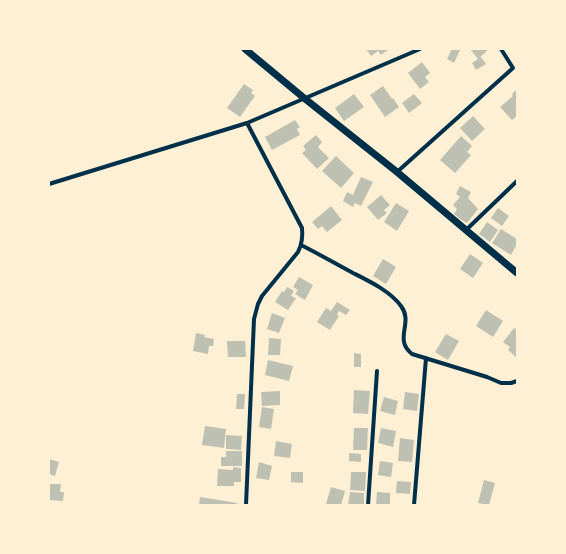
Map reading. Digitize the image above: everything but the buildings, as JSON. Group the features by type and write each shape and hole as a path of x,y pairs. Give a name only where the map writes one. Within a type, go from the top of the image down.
{"street":[{"path":"245,49 397,172 517,273"},
{"path":"49,184 247,123 420,49"},
{"path":"397,172 515,68 501,49"},
{"path":"246,505 254,319 262,296 298,252 302,239 302,228 247,123"},
{"path":"466,230 517,181"},
{"path":"301,245 371,283 397,301 402,306 406,316 403,337 405,347 412,354 487,377 501,383 512,384 517,381"},
{"path":"414,505 426,358"},
{"path":"368,505 377,371"}]}
